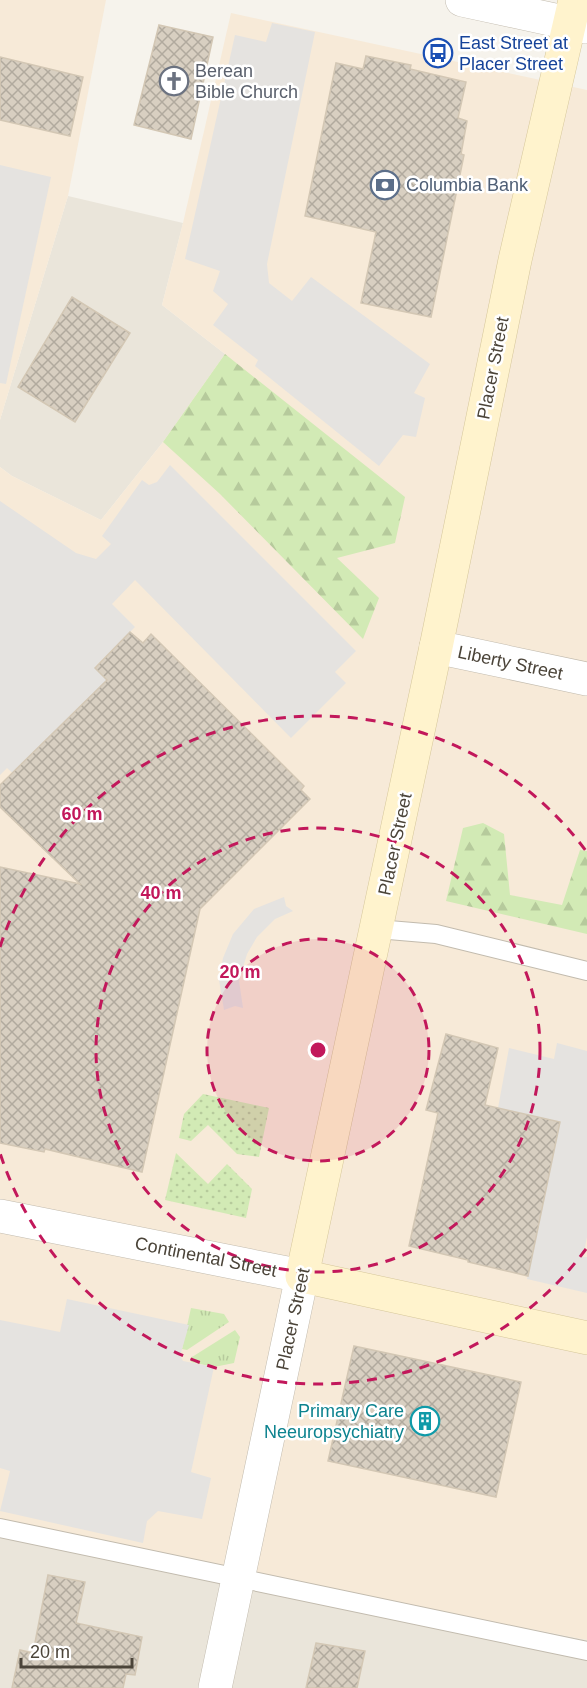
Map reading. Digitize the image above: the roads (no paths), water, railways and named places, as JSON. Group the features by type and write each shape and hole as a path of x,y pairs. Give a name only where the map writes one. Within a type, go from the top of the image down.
{"main road":[{"name":"Placer Street","path":"302,1276 377,929 515,260 577,17"},
{"name":"Continental Street","path":"302,1276 587,1338"}],"street":[{"path":"462,0 577,17"},
{"name":"Liberty Street","path":"436,647 587,679"},
{"name":"Continental Street","path":"0,1216 302,1276"},
{"name":"Placer Street","path":"215,1688 302,1276"}],"lane":[{"path":"377,929 436,934 587,971"},
{"path":"0,1528 587,1651"}],"place":[{"name":"East Street at Placer Street","path":"438,53"},
{"name":"Berean Bible Church","path":"174,81"},
{"name":"Columbia Bank","path":"385,185"},
{"name":"Primary Care Neeuropsychiatry","path":"425,1421"}]}
